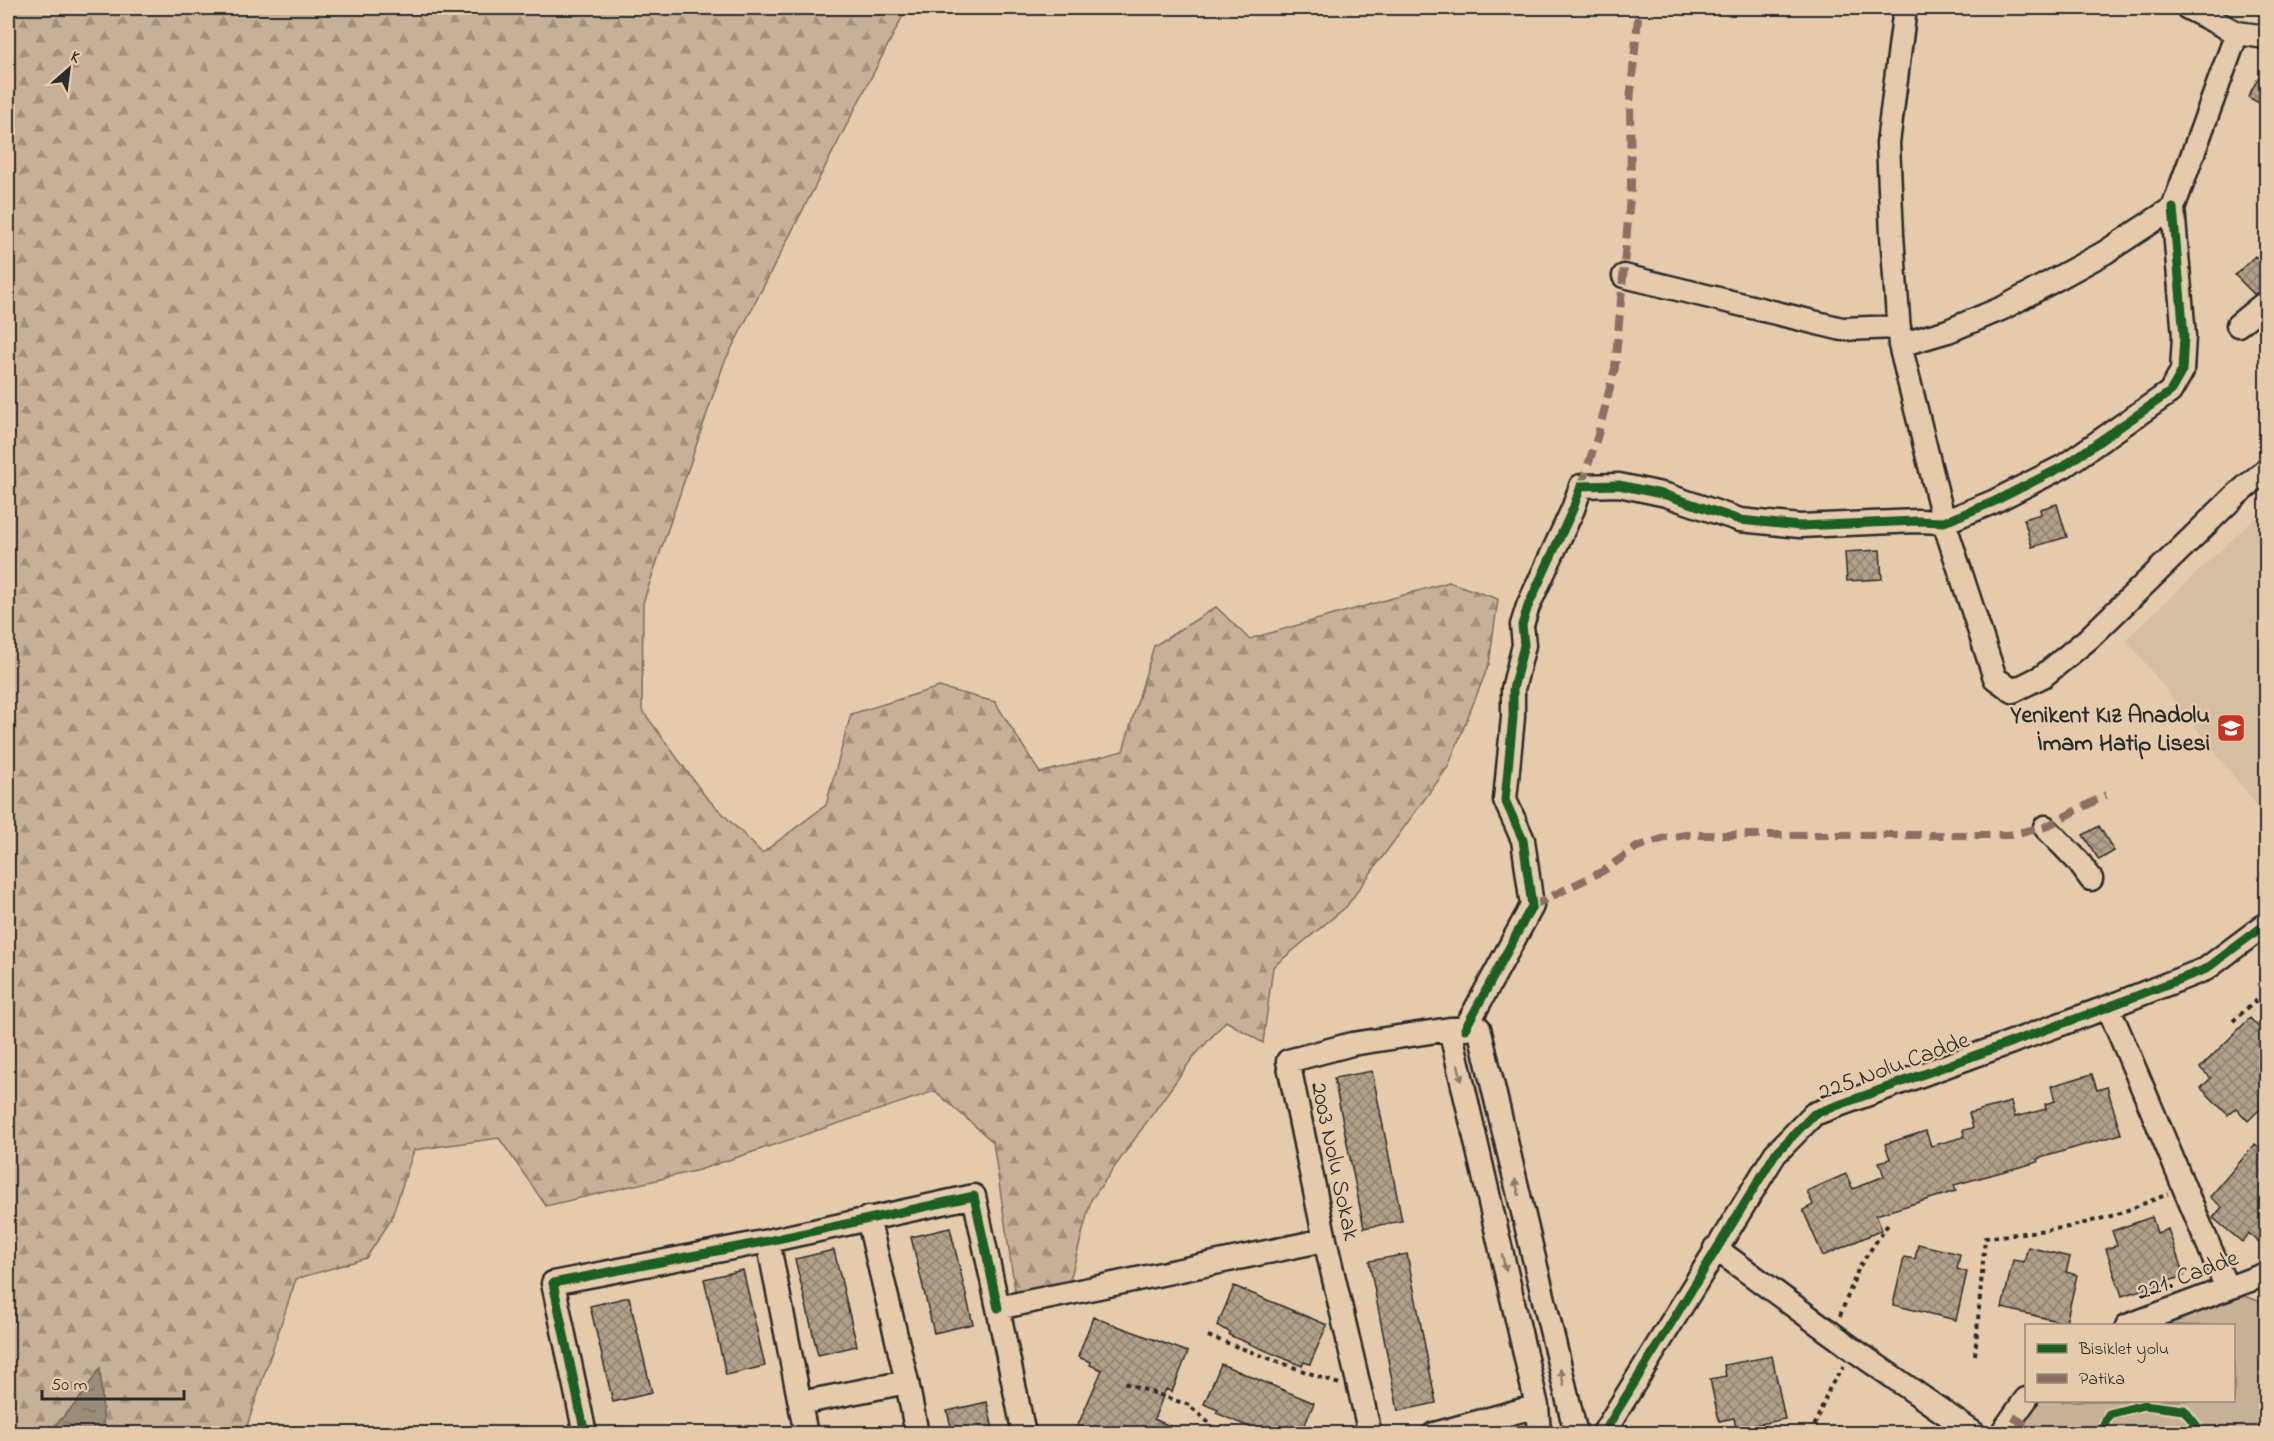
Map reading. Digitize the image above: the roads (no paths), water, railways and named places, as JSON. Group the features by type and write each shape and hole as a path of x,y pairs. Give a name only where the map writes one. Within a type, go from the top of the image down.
{"street":[{"path":"1905,8 1888,143 1900,336 1944,522 1995,678 2013,691 2043,676 2088,639 2235,496 2266,470"},
{"path":"2188,8 2237,33 2266,37"},
{"path":"1541,1433 1457,1029 1532,906 1523,840 1505,800 1513,717 1513,689 1524,645 1522,625 1528,606 1581,486 1619,485 1666,495 1740,520 1800,526 1944,522 1993,502 2064,466 2170,392 2182,371 2184,336 2173,208 2237,33"},
{"path":"1624,276 1842,329 1900,336 1948,332 2003,308 2104,253 2173,208"},
{"path":"2238,325 2266,302"},
{"path":"2045,827 2078,861 2091,879"},
{"name":"225 Nolu Cadde","path":"1603,1434 1715,1248 1775,1154 1814,1114 2206,969 2266,924"},
{"path":"2108,1007 2153,1112 2182,1188 2227,1288"},
{"path":"1457,1029 1479,1028 1576,1434"},
{"name":"2003 Nolu Sokak","path":"1370,1434 1325,1240 1288,1061 1352,1044 1457,1029"},
{"path":"585,1434 553,1283 768,1241 975,1196 1024,1434"},
{"path":"868,1218 917,1434"},
{"path":"998,1308 1325,1240"},
{"path":"768,1241 806,1434"},
{"path":"1715,1248 1854,1350 1976,1434"},
{"name":"221. Cadde","path":"2132,1324 2266,1274"},
{"path":"800,1403 907,1382"},
{"path":"2001,1434 2025,1400"},
{"path":"1434,1434 1467,1429 1537,1406"}],"water":[{"path":"100,1368 104,1433 48,1433 78,1401"}],"place":[{"name":"Yenikent Kız Anadolu İmam Hatip Lisesi","path":"2231,728"}]}
